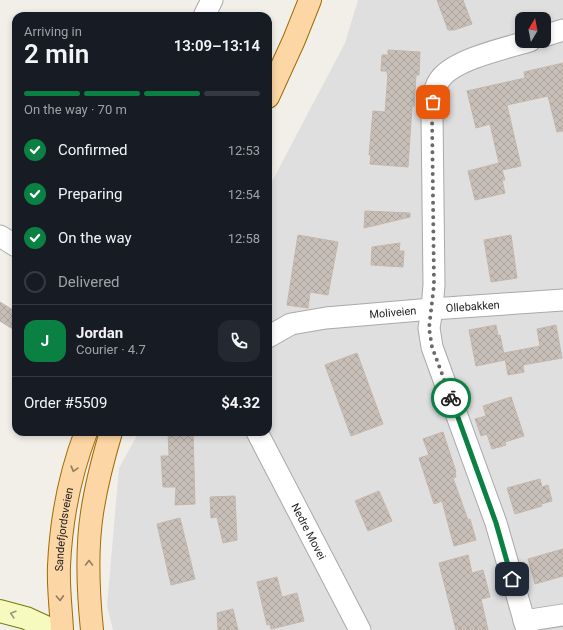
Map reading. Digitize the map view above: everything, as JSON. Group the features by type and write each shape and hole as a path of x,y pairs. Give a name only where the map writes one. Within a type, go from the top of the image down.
{"main road":[{"path":"272,88 310,0"},
{"name":"Sandefjordsveien","path":"62,630 59,568 64,513 73,475 85,436"},
{"path":"92,630 89,594 89,545 97,484 110,436"}],"street":[{"path":"206,12 212,0"},
{"path":"551,34 563,30"},
{"name":"Moliveien","path":"272,335 291,324 326,318 432,309 434,285 432,114 435,91 440,78 452,68 475,58 515,46"},
{"path":"0,236 12,244"},
{"name":"Ollebakken","path":"525,625 496,523 432,347 429,328 432,309 563,300"},
{"name":"Nedre Movei","path":"259,436 360,630"},
{"path":"0,611 26,618 52,630"},
{"path":"525,625 563,615"}],"shaded area":[{"path":"358,0 563,0 563,630 113,630 107,606 119,468 137,436 272,436 272,181 345,43"}],"building":[{"path":"437,0 463,0 472,24 454,30 448,30"},
{"path":"388,50 420,52 419,75 416,75 414,106 412,106 408,167 370,164 371,155 369,155 373,111 385,112 388,74 387,71 381,71 382,55 388,55"},
{"path":"563,63 563,131 557,132 548,96 507,105 521,166 502,170 505,180 502,180 505,193 475,200 468,171 499,163 490,124 476,128 467,91 525,78 524,72"},
{"path":"365,211 410,213 410,217 364,228"},
{"path":"298,235 338,242 328,295 310,292 308,308 287,305"},
{"path":"511,235 517,278 491,282 484,240"},
{"path":"400,243 399,251 404,251 403,267 371,265 372,247"},
{"path":"0,302 12,310 12,328 0,321"},
{"path":"496,325 498,336 500,335 505,360 476,366 469,330"},
{"path":"556,325 562,358 523,365 524,372 508,375 504,353 540,346 537,329"},
{"path":"357,353 383,424 351,436 325,365"},
{"path":"511,397 524,436 505,442 506,445 492,449 487,434 481,436 475,419 486,416 483,406"},
{"path":"443,432 456,472 456,477 453,478 468,520 470,519 476,540 454,546 442,501 434,504 419,458 429,455 423,439"},
{"path":"168,436 193,436 195,504 175,505 176,487 163,487 161,456 169,456"},
{"path":"540,479 542,487 548,485 552,501 541,504 542,506 515,514 507,488"},
{"path":"379,491 392,521 368,531 355,501"},
{"path":"235,496 237,540 223,543 217,517 211,518 210,497"},
{"path":"180,518 195,579 171,585 157,524"},
{"path":"563,549 563,576 535,584 528,559"},
{"path":"468,555 472,573 483,570 490,597 481,599 488,630 456,630 439,563"},
{"path":"277,577 282,597 297,593 304,621 271,629 270,624 267,625 257,582"},
{"path":"233,609 238,630 218,630 217,613"}],"way so far":[{"path":"433,102 434,285 429,328 432,347 451,398"}],"route":[{"path":"451,398 496,523 512,579"}]}
